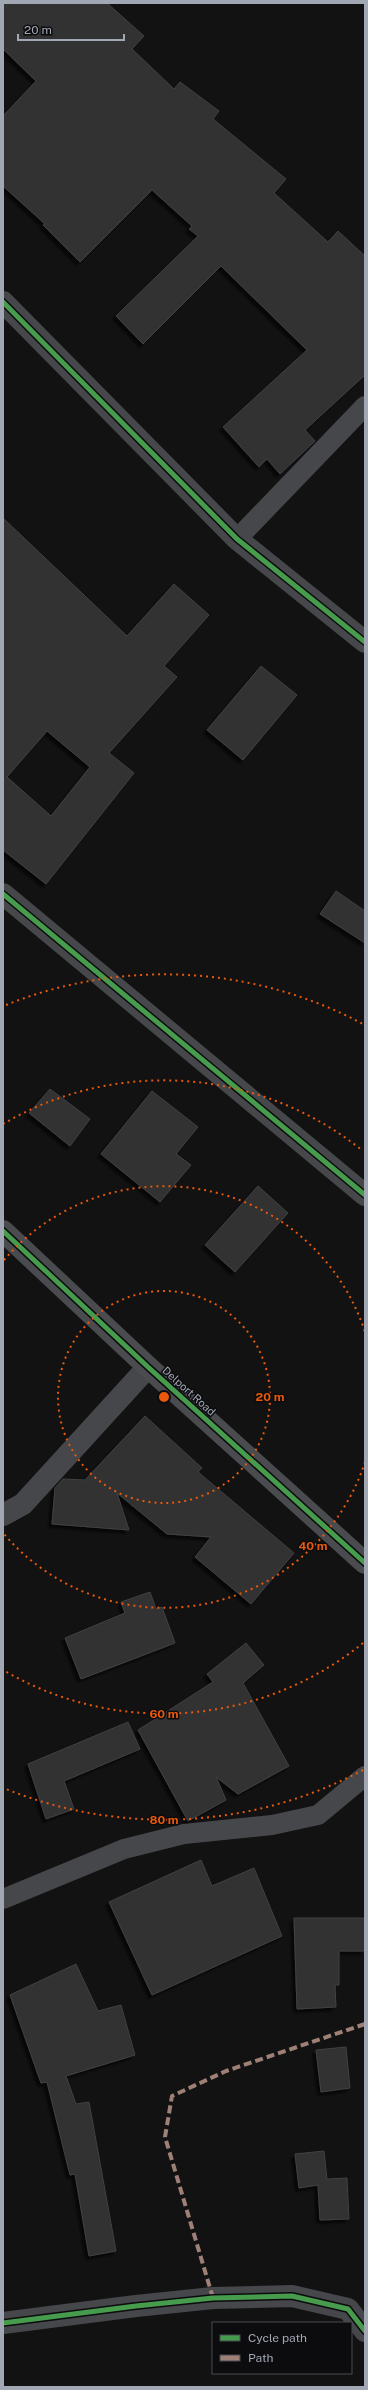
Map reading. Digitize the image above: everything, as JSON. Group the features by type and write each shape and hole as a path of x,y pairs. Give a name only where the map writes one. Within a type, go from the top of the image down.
{"street":[{"path":"3,302 237,539 365,642"},
{"path":"3,894 365,1195"},
{"name":"Delport Road","path":"3,1231 148,1367 365,1563"},
{"path":"3,1515 23,1504 148,1367"},
{"path":"3,2323 213,2298 292,2296 348,2309 365,2332"}],"lane":[{"path":"237,539 365,406"},
{"path":"3,1899 124,1849 184,1834 272,1825 318,1815 365,1776"}],"building":[{"path":"3,3 107,3 144,36 132,49 174,89 180,82 219,111 213,119 286,179 274,193 328,242 338,231 365,256 365,375 305,430 315,441 280,474 267,459 259,467 223,427 307,350 221,266 143,344 116,316 198,236 189,229 192,226 152,190 80,262 43,225 45,224 3,186 3,116 36,81 3,49"},
{"path":"3,518 127,636 174,584 209,615 164,666 177,677 109,753 134,773 46,884 3,850","holes":["47,731 90,767 51,816 7,777"]},
{"path":"261,666 297,695 243,760 207,730"},
{"path":"336,891 365,911 365,943 320,914"},
{"path":"50,1089 90,1119 70,1146 29,1113"},
{"path":"152,1091 198,1127 176,1154 191,1165 160,1202 101,1154"},
{"path":"258,1186 288,1213 235,1272 205,1245"},
{"path":"145,1416 202,1468 198,1472 294,1553 251,1604 195,1557 211,1537 167,1534 117,1493 129,1530 52,1524 55,1488 63,1479 85,1480"},
{"path":"150,1592 156,1609 162,1607 175,1643 81,1679 65,1638 125,1613 121,1602"},
{"path":"246,1643 264,1665 243,1683 289,1766 238,1794 216,1777 226,1800 188,1821 138,1730 213,1682 207,1674"},
{"path":"128,1722 140,1749 64,1781 74,1809 46,1819 28,1764"},
{"path":"201,1860 212,1886 254,1868 282,1936 152,1995 109,1902"},
{"path":"294,1918 365,1918 365,1951 339,1951 339,1985 335,1985 336,2007 297,2009"},
{"path":"76,1964 98,2011 121,2005 135,2055 66,2076 76,2104 89,2102 116,2251 89,2256 75,2174 70,2175 47,2082 41,2083 10,1995"},
{"path":"346,2047 350,2088 321,2092 316,2050"},
{"path":"324,2151 327,2179 347,2178 349,2219 320,2220 318,2185 299,2188 295,2154"}],"marked path":[{"path":"213,2298 165,2137 172,2096 226,2071 365,2024"}],"cycle path":[{"path":"3,302 237,539 365,642"},
{"path":"3,894 365,1195"},
{"path":"3,1231 148,1367 365,1563"},
{"path":"3,2323 213,2298 292,2296 348,2309 365,2331"}]}
